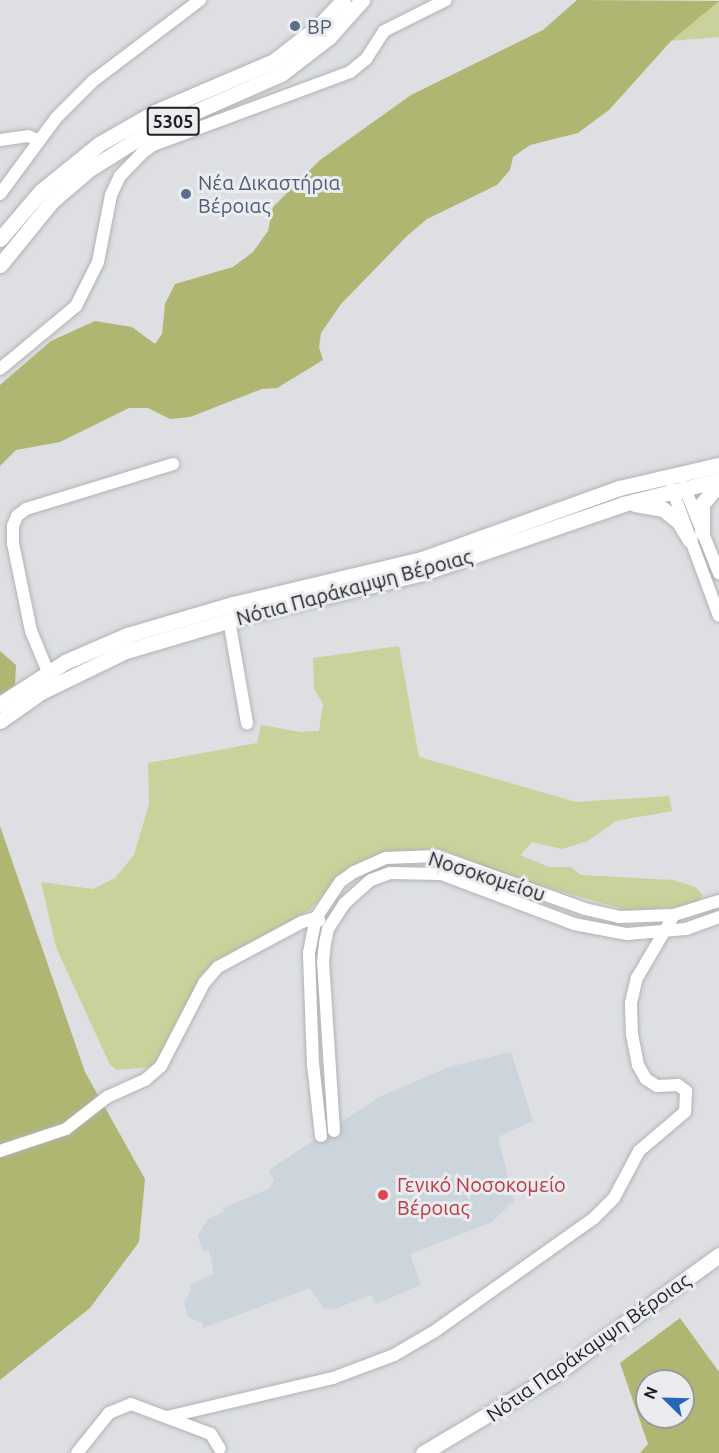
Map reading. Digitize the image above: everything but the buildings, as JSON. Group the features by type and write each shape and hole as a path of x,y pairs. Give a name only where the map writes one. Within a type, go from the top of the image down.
{"main road":[{"name":"5305","path":"0,239 41,191 99,144 156,112 274,61 312,32 343,0"},
{"name":"5305","path":"0,264 52,201 88,170 147,133 281,74 329,37 362,0"},
{"name":"Νότια Παράκαμψη Βέροιας","path":"0,721 41,692 99,662 229,620 423,573 622,504 719,465"},
{"name":"Νότια Παράκαμψη Βέροιας","path":"0,704 48,672 127,635 233,604 422,559 619,488 678,482 719,482"},
{"path":"622,504 663,509 696,536 702,504 719,482"},
{"name":"Νότια Παράκαμψη Βέροιας","path":"423,1453 554,1375 719,1255"}],"street":[{"path":"0,194 38,140 93,81 200,0"},
{"path":"0,369 76,306 98,262 111,195 120,176 142,153 153,145 350,72 366,59 384,31 446,0"},
{"path":"0,140 28,136 38,140"},
{"path":"48,672 31,632 14,543 13,526 17,516 26,509 173,464"},
{"path":"678,482 719,616"},
{"path":"696,536 719,573"},
{"path":"229,620 247,723"},
{"name":"Νοσοκομείου","path":"321,1136 309,983 309,953 316,918 340,882 354,872 386,858 417,854 437,856 585,909 619,917 674,915 719,901"},
{"name":"Νοσοκομείου","path":"334,1131 323,962 328,929 344,904 371,880 390,873 427,872 573,924 627,934 686,929 719,917"},
{"path":"167,1418 333,1378 394,1355 435,1331 594,1218 614,1198 639,1151 685,1112 686,1091 678,1086 657,1086 646,1079 638,1065 632,1035 631,1003 637,978 674,915"},
{"path":"0,1151 66,1129 107,1097 145,1080 161,1066 204,983 218,967 316,918 328,929"},
{"path":"77,1453 118,1406 131,1404 211,1434 220,1449"}],"shaded area":[{"name":"Γενικό Νοσοκομείο Βέροιας","path":"511,1052 533,1121 498,1137 514,1201 492,1222 410,1254 421,1285 376,1304 371,1295 332,1310 323,1307 310,1288 203,1328 202,1323 188,1317 184,1302 191,1290 190,1284 214,1274 209,1250 203,1252 198,1235 208,1219 224,1212 223,1208 269,1189 274,1181 269,1170 379,1097 449,1067"}],"green space":[{"path":"577,0 719,1 671,41 609,110 578,133 530,145 513,157 510,170 497,185 427,219 407,236 341,304 321,333 319,347 323,360 277,388 262,389 190,417 170,419 148,408 129,408 60,442 16,450 0,466 0,385 51,341 95,321 132,327 155,344 162,334 165,304 175,284 233,267 253,252 268,231 273,207 320,160 411,95 543,30"},
{"path":"719,1 719,37 671,41 717,2"},
{"path":"399,646 419,757 576,802 669,796 672,811 616,821 588,841 562,849 532,842 520,855 549,867 571,867 581,875 673,880 695,887 703,895 695,905 630,911 513,878 440,849 385,852 353,867 308,911 219,962 158,1062 150,1067 117,1070 110,1065 56,947 41,882 93,889 115,878 134,855 149,804 148,763 257,743 261,725 301,732 319,731 323,704 314,688 313,658"},
{"path":"0,651 16,665 15,685 0,695"},
{"path":"0,826 85,1072 145,1179 139,1242 90,1308 0,1380"},
{"path":"680,1318 719,1372 719,1453 640,1453 648,1444 643,1429 695,1429 695,1369 635,1369 635,1406 620,1363"}],"place":[{"name":"BP","path":"295,26"},
{"name":"Νέα Δικαστήρια Βέροιας","path":"186,194"},
{"name":"Γενικό Νοσοκομείο Βέροιας","path":"383,1195"}]}
